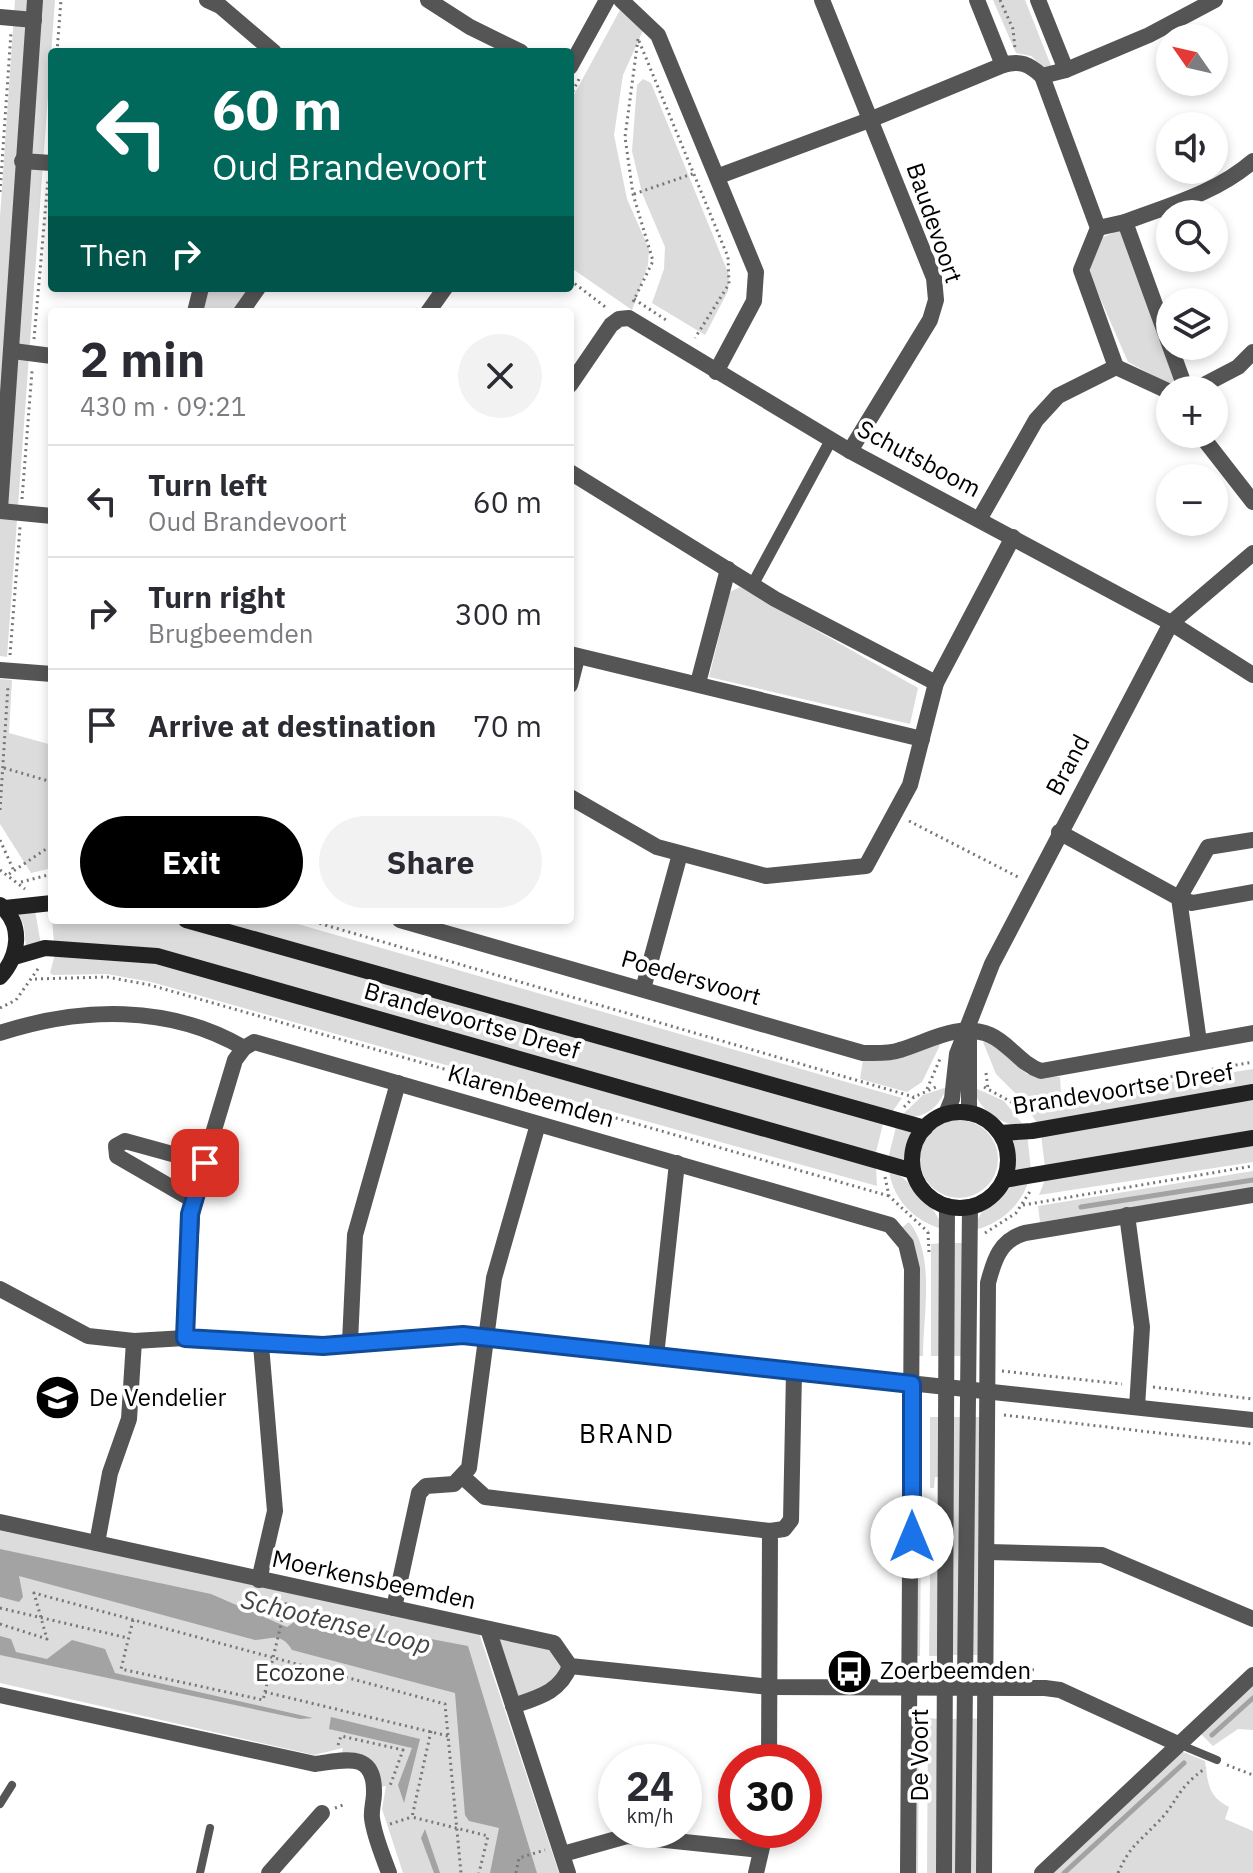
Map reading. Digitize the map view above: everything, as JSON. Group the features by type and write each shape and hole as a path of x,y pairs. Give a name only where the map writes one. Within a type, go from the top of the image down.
{"main road":[{"path":"0,977 14,957 16,931 2,907 48,903"},
{"name":"Brandevoortse Dreef","path":"200,924 925,1128"},
{"name":"Brandevoortse Dreef","path":"14,957 45,948 157,956 913,1171"},
{"name":"Brandevoortse Dreef","path":"1000,1133 1032,1131 1253,1092"},
{"path":"1004,1180 1007,1148 1000,1133 992,1124 969,1113 946,1114 925,1128 916,1141 913,1171 926,1193 947,1206 970,1207 984,1201 1004,1180 1253,1138"}],"street":[{"path":"35,0 0,510 48,516"},
{"path":"207,0 220,6 269,48"},
{"path":"428,0 470,27 513,48"},
{"path":"574,60 607,0"},
{"path":"621,0 645,19 658,35 719,176 758,285 754,301 716,372"},
{"name":"Baudevoort","path":"822,0 934,278 936,300 930,320 850,451"},
{"path":"977,0 1009,63"},
{"path":"1038,0 1066,70"},
{"path":"1042,76 1066,70 1149,35 1215,0"},
{"path":"6,18 34,20"},
{"path":"719,176 872,119 1009,63 1031,65 1042,76 1098,228 1081,270 1116,367 1156,386"},
{"path":"22,161 48,163"},
{"path":"1098,228 1125,222 1211,190 1232,180 1253,161"},
{"path":"1125,222 1181,376"},
{"path":"574,380 624,318"},
{"name":"Schutsboom","path":"624,318 850,451 1171,623 1253,675"},
{"path":"13,351 48,356"},
{"path":"1221,376 1238,367 1253,352"},
{"path":"980,518 1036,420 1058,396 1116,367"},
{"path":"753,584 831,440"},
{"path":"1211,448 1253,502"},
{"path":"574,474 775,599 936,683"},
{"path":"574,799 657,847 766,876 843,871 866,866 910,785 936,683 1013,537"},
{"name":"Brand","path":"946,1114 957,1054 969,1030 992,964 1171,623 1253,553"},
{"path":"698,683 728,569"},
{"path":"574,656 698,683 922,739"},
{"path":"4,670 48,674"},
{"path":"1059,832 1192,903 1253,892"},
{"path":"1199,1042 1179,898 1208,847 1253,840"},
{"path":"643,989 680,854"},
{"name":"Poedersvoort","path":"414,924 863,1053 898,1051 933,1037 969,1030"},
{"name":"Klarenbeemden","path":"0,1033 42,1019 115,1012 153,1017 211,1033 244,1048 254,1042 878,1220 895,1230 910,1254 912,1384"},
{"path":"969,1030 993,1036 1022,1061 1041,1071 1253,1033"},
{"name":"Brand","path":"969,1030 969,1113"},
{"path":"185,1338 193,1200 235,1060 244,1048"},
{"path":"350,1342 355,1235 398,1083"},
{"path":"394,1608 419,1493 426,1486 454,1484 469,1468 494,1278 538,1124"},
{"path":"193,1200 117,1156 116,1146 125,1141 205,1163"},
{"path":"656,1356 677,1163"},
{"path":"984,1873 988,1283 996,1255 1009,1239 1025,1233 1253,1195"},
{"name":"De Voort","path":"944,1873 947,1206"},
{"name":"De Voort","path":"963,1873 970,1207"},
{"path":"1127,1215 1142,1327 1137,1407"},
{"path":"0,1289 88,1336 134,1341 185,1338 261,1345 463,1335 1253,1420"},
{"path":"97,1543 110,1473 129,1419 134,1341"},
{"path":"259,1580 275,1511 261,1345"},
{"path":"463,1477 485,1497 770,1531 784,1529 791,1520 794,1372"},
{"path":"908,1873 912,1384"},
{"name":"Moerkensbeemden","path":"0,1522 488,1629 568,1873"},
{"path":"769,1744 770,1531"},
{"path":"988,1552 1102,1555 1253,1619"},
{"path":"488,1629 554,1643 570,1666 770,1687 1060,1690 1178,1744"},
{"path":"513,1706 552,1692 564,1680 570,1666"},
{"path":"1042,1873 1253,1675"},
{"path":"0,1695 315,1764 346,1758 358,1761 368,1768 374,1780 372,1817 389,1873"},
{"path":"269,1873 322,1813"},
{"path":"563,1854 627,1836 761,1850 756,1873"}],"lane":[{"path":"1178,1744 1217,1760"},
{"path":"0,1804 12,1785"},
{"path":"200,1873 210,1828"}],"path":[{"path":"57,48 61,0"},
{"path":"1000,0 1013,29 1009,63"},
{"path":"0,192 6,18"},
{"path":"574,283 624,318 653,261 633,194 625,137 638,38 645,19"},
{"path":"638,38 728,257 729,284 695,339"},
{"path":"633,194 693,173 719,176"},
{"path":"0,810 4,768 4,670 21,514 48,195"},
{"path":"4,768 48,781"},
{"path":"895,814 1033,885"},
{"path":"0,840 13,869"},
{"path":"9,874 48,847"},
{"path":"20,882 48,875"},
{"path":"322,924 914,1097"},
{"path":"35,979 107,977 150,985 889,1196"},
{"path":"1015,1104 1253,1062"},
{"path":"988,1089 1015,1104 1032,1131"},
{"path":"1023,1205 1253,1166"},
{"path":"1005,1221 1023,1205 1037,1174"},
{"path":"987,1370 1253,1399"},
{"path":"987,1413 1253,1444"},
{"path":"225,1572 227,1584 283,1617"},
{"path":"133,1620 121,1669 263,1700 290,1586"},
{"path":"0,1624 47,1639 34,1593 445,1704 461,1873"},
{"path":"0,1608 128,1638"},
{"path":"265,1692 449,1736"},
{"path":"412,1817 431,1731"},
{"path":"1118,1873 1129,1848 1157,1824 1185,1782 1217,1760 1253,1775"},
{"path":"375,1829 412,1817 488,1836 479,1873"},
{"path":"516,1873 519,1858 544,1850"}],"green space":[{"path":"15,0 55,0 51,48 48,48 48,96 7,657 0,656 0,217"},
{"path":"993,0 1025,0 1052,68 1045,69 1031,56 1016,53"},
{"path":"620,10 645,26 623,75 614,135 627,199 649,249 648,265 632,310 574,270 574,95"},
{"path":"643,79 651,83 729,275 728,291 705,335 652,303 664,269 665,247 642,193 632,151 637,85"},
{"path":"1121,230 1156,325 1156,360 1169,360 1175,376 1156,377 1128,362 1087,268 1098,239"},
{"path":"208,292 248,292 237,308 204,308"},
{"path":"740,587 918,688 910,724 709,677 730,592"},
{"path":"0,679 12,680 9,733 48,744 48,869 31,873 0,824"},
{"path":"35,910 41,945 26,947 24,926 17,911"},
{"path":"52,924 187,924 883,1124 875,1156 133,947 54,943"},
{"path":"216,924 298,924 902,1098 890,1115"},
{"path":"55,954 157,960 876,1166 877,1186 151,982 107,974 53,975 50,973"},
{"path":"983,1042 990,1042 1027,1074 1060,1077 1061,1093 1022,1100 996,1074"},
{"path":"941,1043 922,1082 907,1092 860,1079 863,1060"},
{"path":"1253,1069 1253,1089 1038,1125 1026,1105"},
{"path":"947,1087 929,1112 899,1118 923,1095"},
{"path":"973,1087 1004,1101 1024,1126 1007,1123 992,1115 980,1103"},
{"path":"1253,1097 1253,1133 1045,1168 1041,1134"},
{"path":"959,1120 974,1123 986,1132 995,1144 998,1159 995,1174 986,1186 974,1195 959,1198 944,1195 932,1186 923,1174 920,1159 923,1144 932,1132 944,1123"},
{"path":"896,1127 911,1131 904,1164 888,1159"},
{"path":"1027,1133 1031,1170 1013,1173 1015,1156 1010,1136"},
{"path":"1253,1142 1253,1162 1039,1195 1046,1177"},
{"path":"889,1169 921,1195 935,1213 942,1229 922,1220 906,1207 895,1190"},
{"path":"1253,1171 1253,1188 1040,1222 1038,1206"},
{"path":"1029,1179 1021,1197 1009,1212 993,1223 974,1230 982,1213 995,1198"},
{"path":"909,1222 923,1251 925,1268 923,1356 916,1356 900,1229"},
{"path":"943,1243 943,1356 931,1356 931,1244"},
{"path":"951,1243 963,1243 962,1356 951,1356"},
{"path":"916,1417 922,1417 920,1656 915,1656"},
{"path":"930,1417 942,1417 942,1477 935,1477 934,1488 930,1488"},
{"path":"952,1417 962,1417 959,1655 950,1655"},
{"path":"970,1417 981,1417 979,1655 968,1655"},
{"path":"931,1508 935,1508 934,1520 942,1521 940,1656 929,1656"},
{"name":"Ecozone","path":"0,1527 479,1633 559,1873 403,1873 382,1809 386,1786 380,1787 349,1753 342,1752 343,1748 314,1755 0,1683"},
{"path":"497,1637 550,1648 564,1667 548,1686 517,1698"},
{"path":"1253,1684 1253,1730 1238,1729 1213,1746 1200,1733"},
{"path":"928,1718 939,1719 938,1873 927,1873"},
{"path":"968,1718 978,1719 976,1873 966,1873"},
{"path":"914,1719 919,1719 918,1873 912,1873"},
{"path":"948,1719 959,1719 958,1873 947,1873"},
{"path":"1181,1751 1205,1761 1210,1788 1229,1807 1225,1819 1253,1831 1253,1873 1051,1873"}],"water":[{"name":"Schootense Loop","path":"0,1549 211,1594 287,1627 304,1615 468,1646 537,1873 490,1873 499,1828 469,1821 465,1815 455,1693 292,1650 280,1639 255,1640 19,1576 23,1597 19,1602 0,1597"},
{"path":"0,1636 11,1639 16,1652 47,1659 72,1640 105,1649 115,1673 313,1718 300,1719 0,1655"},
{"path":"331,1717 420,1739 404,1803 398,1785 412,1748 329,1729"},
{"path":"425,1829 440,1873 434,1873 421,1838"}],"waterway":[{"path":"1081,1207 1253,1180"},
{"path":"1212,1735 1253,1698"},
{"path":"1064,1873 1184,1763"}],"place":[{"name":"De Vendelier","path":"58,1398"},
{"name":"Zoerbeemden","path":"849,1671"}],"district":[{"name":"BRAND","path":"627,1434"}],"route":[{"path":"205,1163 190,1214 185,1338 261,1345 323,1346 463,1335 912,1384 912,1537"}]}
